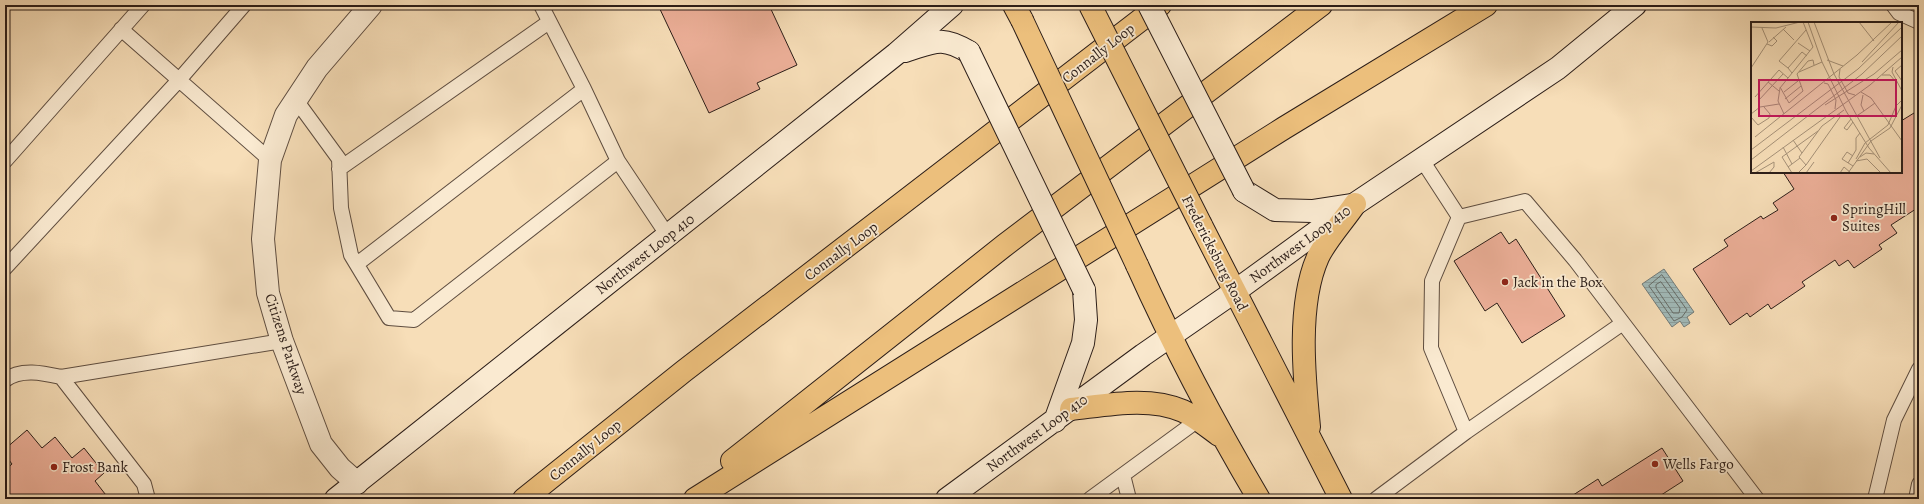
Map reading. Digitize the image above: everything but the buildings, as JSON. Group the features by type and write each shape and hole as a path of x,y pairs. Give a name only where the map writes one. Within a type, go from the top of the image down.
{"main road":[{"name":"Citizens Parkway","path":"357,483 340,468 321,444 282,341 268,293 263,239 270,160 286,115 317,68 371,5"},
{"name":"Northwest Loop 410","path":"336,499 896,54 952,5"},
{"name":"Fredericksburg Road","path":"1090,5 1234,292 1341,499"},
{"path":"1149,5 1244,191 1275,210 1312,211 1355,204"},
{"name":"Connally Loop","path":"524,499 684,371 1160,5"},
{"path":"684,499 1005,245 1320,5"},
{"path":"695,499 1277,133 1486,5"},
{"name":"Northwest Loop 410","path":"947,499 1170,336 1234,292 1355,204 1558,68 1635,5"},
{"path":"1018,12 1170,336 1221,436 1259,499"},
{"path":"896,54 934,42 951,42 969,52 1084,290 1086,320 1083,342 1063,415 1146,404 1160,405 1183,411 1221,436"},
{"path":"1310,438 1305,378 1306,315 1309,284 1319,256 1355,204"}],"lane":[{"path":"5,161 143,5"},
{"path":"5,268 179,80 244,5"},
{"path":"541,5 584,89 618,161 668,236"},
{"path":"1893,5 1899,13 1919,22"},
{"path":"339,169 549,22"},
{"path":"122,29 270,160"},
{"path":"357,264 584,89"},
{"path":"296,100 339,159 341,208 351,255 389,318 414,320 618,161"},
{"path":"1422,160 1459,217"},
{"path":"1459,217 1525,201 1575,260 1757,499"},
{"path":"1459,217 1432,281 1431,348 1466,432"},
{"path":"1376,499 1466,432 1623,323"},
{"path":"6,378 22,373 41,372 61,376 282,341"},
{"path":"1875,499 1894,420 1919,369"},
{"path":"61,376 144,484 148,499"},
{"path":"1090,499 1198,420"},
{"path":"1123,475 1129,499"},
{"path":"1916,499 1919,484"}],"water":[{"path":"1664,269 1694,312 1687,317 1690,323 1684,327 1680,321 1672,327 1642,284"}],"place":[{"name":"SpringHill Suites","path":"1834,218"},
{"name":"Jack in the Box","path":"1505,282"},
{"name":"Wells Fargo","path":"1655,464"},
{"name":"Frost Bank","path":"54,467"}]}
